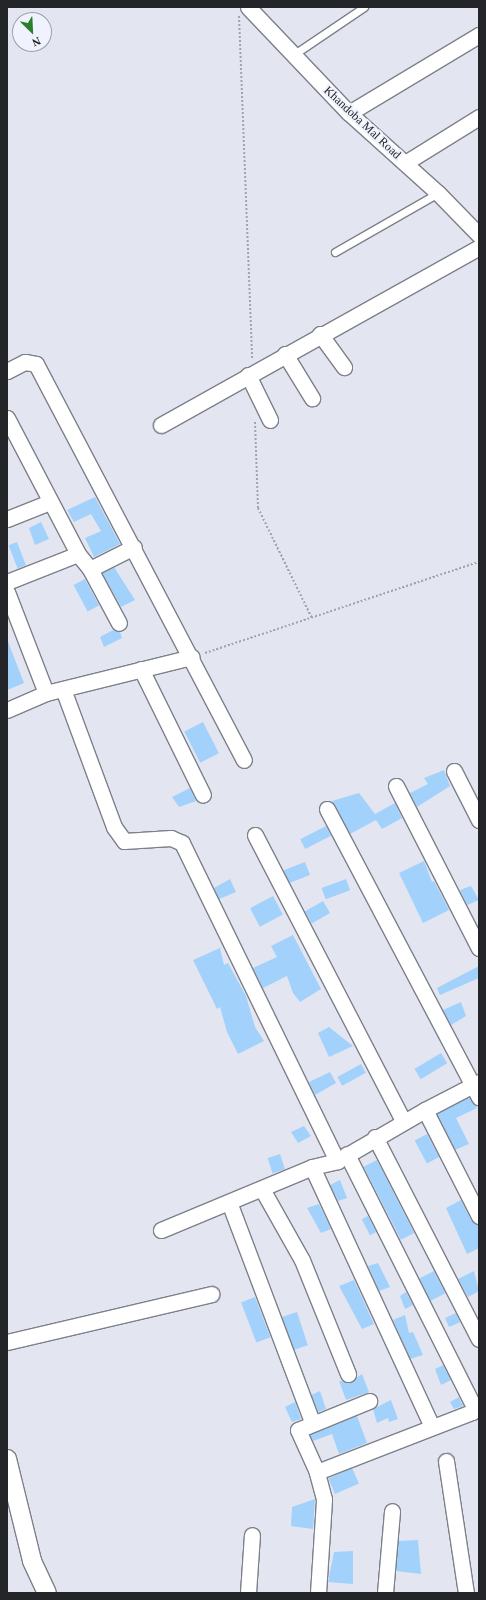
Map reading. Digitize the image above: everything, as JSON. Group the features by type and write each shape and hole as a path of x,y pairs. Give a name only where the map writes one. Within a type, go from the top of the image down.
{"street":[{"name":"Khandoba Mal Road","path":"243,11 292,55 349,113 438,193 479,235"},
{"path":"349,113 479,35"},
{"path":"405,163 479,117"},
{"path":"161,425 251,370 285,354 479,247"},
{"path":"320,334 344,367"},
{"path":"285,354 312,398"},
{"path":"8,367 26,362 36,364 192,657 244,760"},
{"path":"251,370 270,420"},
{"path":"7,418 78,554 90,569 120,623"},
{"path":"7,519 50,502"},
{"path":"90,569 134,547"},
{"path":"7,582 78,554"},
{"path":"7,592 46,693"},
{"path":"7,710 46,693 192,657"},
{"path":"141,669 203,795"},
{"path":"63,690 114,827 124,840 171,838 182,843 342,1158 472,1400 472,1412 317,1472"},
{"path":"454,772 479,820"},
{"path":"396,786 479,948"},
{"path":"161,1230 312,1167 342,1158 425,1110 477,1088 327,810"},
{"path":"255,835 404,1122"},
{"path":"425,1110 479,1216"},
{"path":"375,1138 479,1339"},
{"path":"312,1167 432,1427"},
{"path":"262,1189 302,1260 348,1374"},
{"path":"229,1202 312,1422"},
{"path":"7,1342 210,1294"},
{"path":"318,1593 324,1499 317,1472 298,1430 312,1422 369,1401"},
{"path":"7,1459 32,1561 47,1593"},
{"path":"446,1461 466,1593"},
{"path":"385,1593 392,1511"},
{"path":"248,1593 252,1535"}],"lane":[{"path":"292,55 364,7"},
{"path":"335,252 438,193"}],"path":[{"path":"243,11 251,370"},
{"path":"255,421 258,508 312,618"},
{"path":"192,657 479,562"}],"building":[{"path":"95,497 120,544 94,557 85,538 101,531 91,514 74,522 67,510"},
{"path":"41,522 49,539 35,545 29,528"},
{"path":"17,542 26,565 18,569 9,545"},
{"path":"114,567 135,600 121,607 102,573"},
{"path":"85,579 99,605 88,612 74,585"},
{"path":"113,630 120,632 122,638 104,647 100,637"},
{"path":"7,639 24,683 7,690"},
{"path":"203,722 219,753 200,763 184,732"},
{"path":"444,770 450,786 417,807 410,793 428,784 424,778"},
{"path":"190,788 196,801 179,807 172,797"},
{"path":"359,793 375,814 395,803 402,818 382,829 376,820 350,834 332,801"},
{"path":"326,826 331,836 305,849 300,839"},
{"path":"424,861 432,882 434,881 449,910 423,923 399,873"},
{"path":"305,862 310,875 289,883 284,870"},
{"path":"230,879 236,892 219,899 214,888"},
{"path":"346,879 350,890 326,899 322,888"},
{"path":"471,886 479,900 467,905 460,890"},
{"path":"273,896 283,915 260,927 250,908"},
{"path":"323,901 330,913 312,924 305,912"},
{"path":"293,935 321,989 300,1002 293,993 287,976 263,988 253,968 277,957 271,946"},
{"path":"220,948 224,965 228,963 246,996 255,1027 264,1041 238,1054 227,1032 220,1007 217,1009 193,960"},
{"path":"479,966 479,978 440,995 437,988"},
{"path":"461,1002 466,1016 451,1025 443,1010"},
{"path":"329,1027 353,1046 329,1057 318,1033"},
{"path":"441,1053 447,1063 421,1079 414,1069"},
{"path":"361,1064 366,1073 342,1086 337,1077"},
{"path":"330,1072 336,1083 315,1095 309,1082"},
{"path":"469,1097 477,1108 456,1118 469,1144 455,1150 437,1114"},
{"path":"304,1126 311,1136 298,1143 291,1132"},
{"path":"427,1134 439,1157 427,1164 415,1141"},
{"path":"280,1154 285,1169 273,1173 268,1158"},
{"path":"377,1160 414,1233 401,1240 364,1167"},
{"path":"340,1180 347,1198 338,1201 330,1185"},
{"path":"461,1200 471,1220 479,1225 479,1248 467,1254 446,1208"},
{"path":"319,1204 331,1229 321,1233 307,1208"},
{"path":"368,1216 376,1232 370,1235 362,1219"},
{"path":"378,1263 390,1287 379,1291 368,1266"},
{"path":"434,1271 445,1293 430,1301 419,1279"},
{"path":"474,1271 479,1291 468,1297 458,1279"},
{"path":"354,1280 374,1324 362,1329 339,1286"},
{"path":"406,1292 413,1305 405,1309 400,1296"},
{"path":"255,1297 270,1337 256,1343 241,1302"},
{"path":"297,1312 308,1345 293,1350 282,1317"},
{"path":"456,1313 460,1322 449,1327 445,1318"},
{"path":"405,1315 409,1333 413,1332 423,1355 410,1359 393,1320"},
{"path":"443,1365 451,1380 441,1385 435,1369"},
{"path":"362,1374 369,1392 346,1400 339,1381 351,1382"},
{"path":"320,1391 326,1409 318,1412 311,1395"},
{"path":"459,1397 463,1406 454,1409 450,1402"},
{"path":"391,1400 398,1419 389,1422 388,1418 377,1423 373,1409"},
{"path":"295,1402 301,1419 292,1422 285,1407"},
{"path":"357,1416 367,1443 339,1454 332,1434 313,1441 310,1435"},
{"path":"352,1468 359,1484 335,1494 328,1479"},
{"path":"315,1499 313,1529 291,1526 292,1507"},
{"path":"418,1540 421,1574 396,1571 398,1541"},
{"path":"353,1551 353,1584 328,1582 334,1552"}]}
